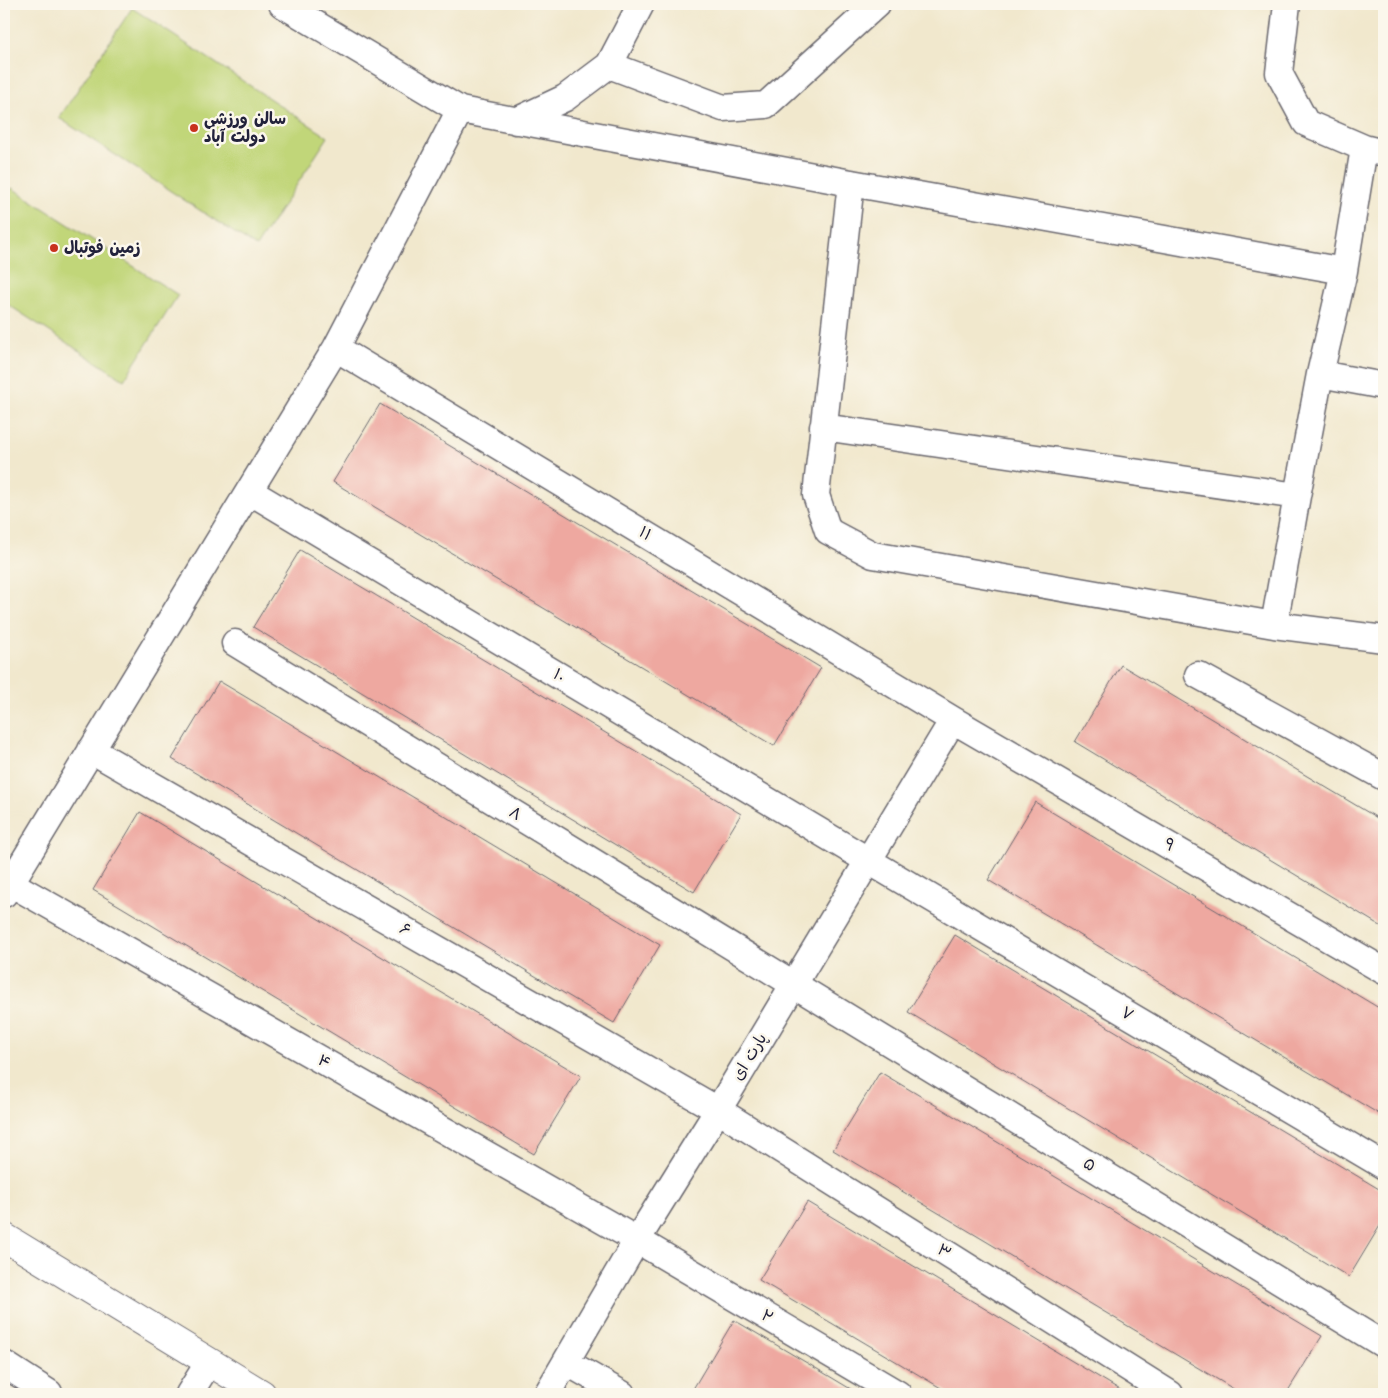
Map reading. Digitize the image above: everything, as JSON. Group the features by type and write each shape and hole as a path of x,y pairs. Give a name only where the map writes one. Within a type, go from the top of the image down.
{"street":[{"path":"282,4 460,110 851,183 1344,271"},
{"path":"516,121 565,98 609,65 641,4"},
{"path":"609,65 723,108 766,105 877,4"},
{"path":"1274,625 1320,374 1374,150 1306,123 1279,73 1286,4"},
{"path":"7,888 336,348 460,110"},
{"path":"851,183 816,495 828,531 873,556 1274,625 1384,639"},
{"name":"۱۱","path":"336,348 953,720"},
{"path":"1320,374 1384,386"},
{"path":"823,427 1297,496"},
{"name":"۱۰","path":"249,491 869,861"},
{"name":"۸","path":"235,643 794,985"},
{"path":"1198,675 1384,777"},
{"name":"پارت ای","path":"547,1394 637,1240 794,985 953,720"},
{"name":"۹","path":"953,720 1384,970"},
{"name":"۶","path":"91,750 718,1110"},
{"name":"۷","path":"869,861 1384,1166"},
{"name":"۴","path":"7,888 637,1240"},
{"name":"۵","path":"794,985 1384,1345"},
{"name":"۳","path":"718,1110 1170,1394"},
{"path":"4,1237 262,1394"},
{"name":"۲","path":"637,1240 898,1394"},
{"path":"189,1394 209,1362"},
{"path":"566,1362 622,1394"},
{"path":"4,1364 49,1393"}],"green space":[{"name":"سالن ورزشی دولت آباد","path":"132,8 328,137 256,247 59,118"},
{"name":"زمین فوتبال","path":"12,188 178,295 124,380 4,302 4,201"}],"building":[{"path":"380,404 821,668 774,746 333,482"},
{"path":"300,550 741,814 694,892 253,627"},
{"path":"1121,665 1384,822 1384,928 1075,742"},
{"path":"219,681 660,945 614,1023 172,759"},
{"path":"1035,802 1384,1011 1384,1117 988,880"},
{"path":"140,812 581,1076 534,1154 93,890"},
{"path":"955,935 1384,1192 1384,1219 1349,1277 908,1012"},
{"path":"880,1072 1322,1336 1286,1394 1242,1394 833,1150"},
{"path":"807,1202 1127,1394 951,1394 759,1280"},
{"path":"734,1320 824,1373 859,1394 690,1394"}],"place":[{"name":"سالن ورزشی دولت آباد","path":"194,128"},
{"name":"زمین فوتبال","path":"54,248"}]}
